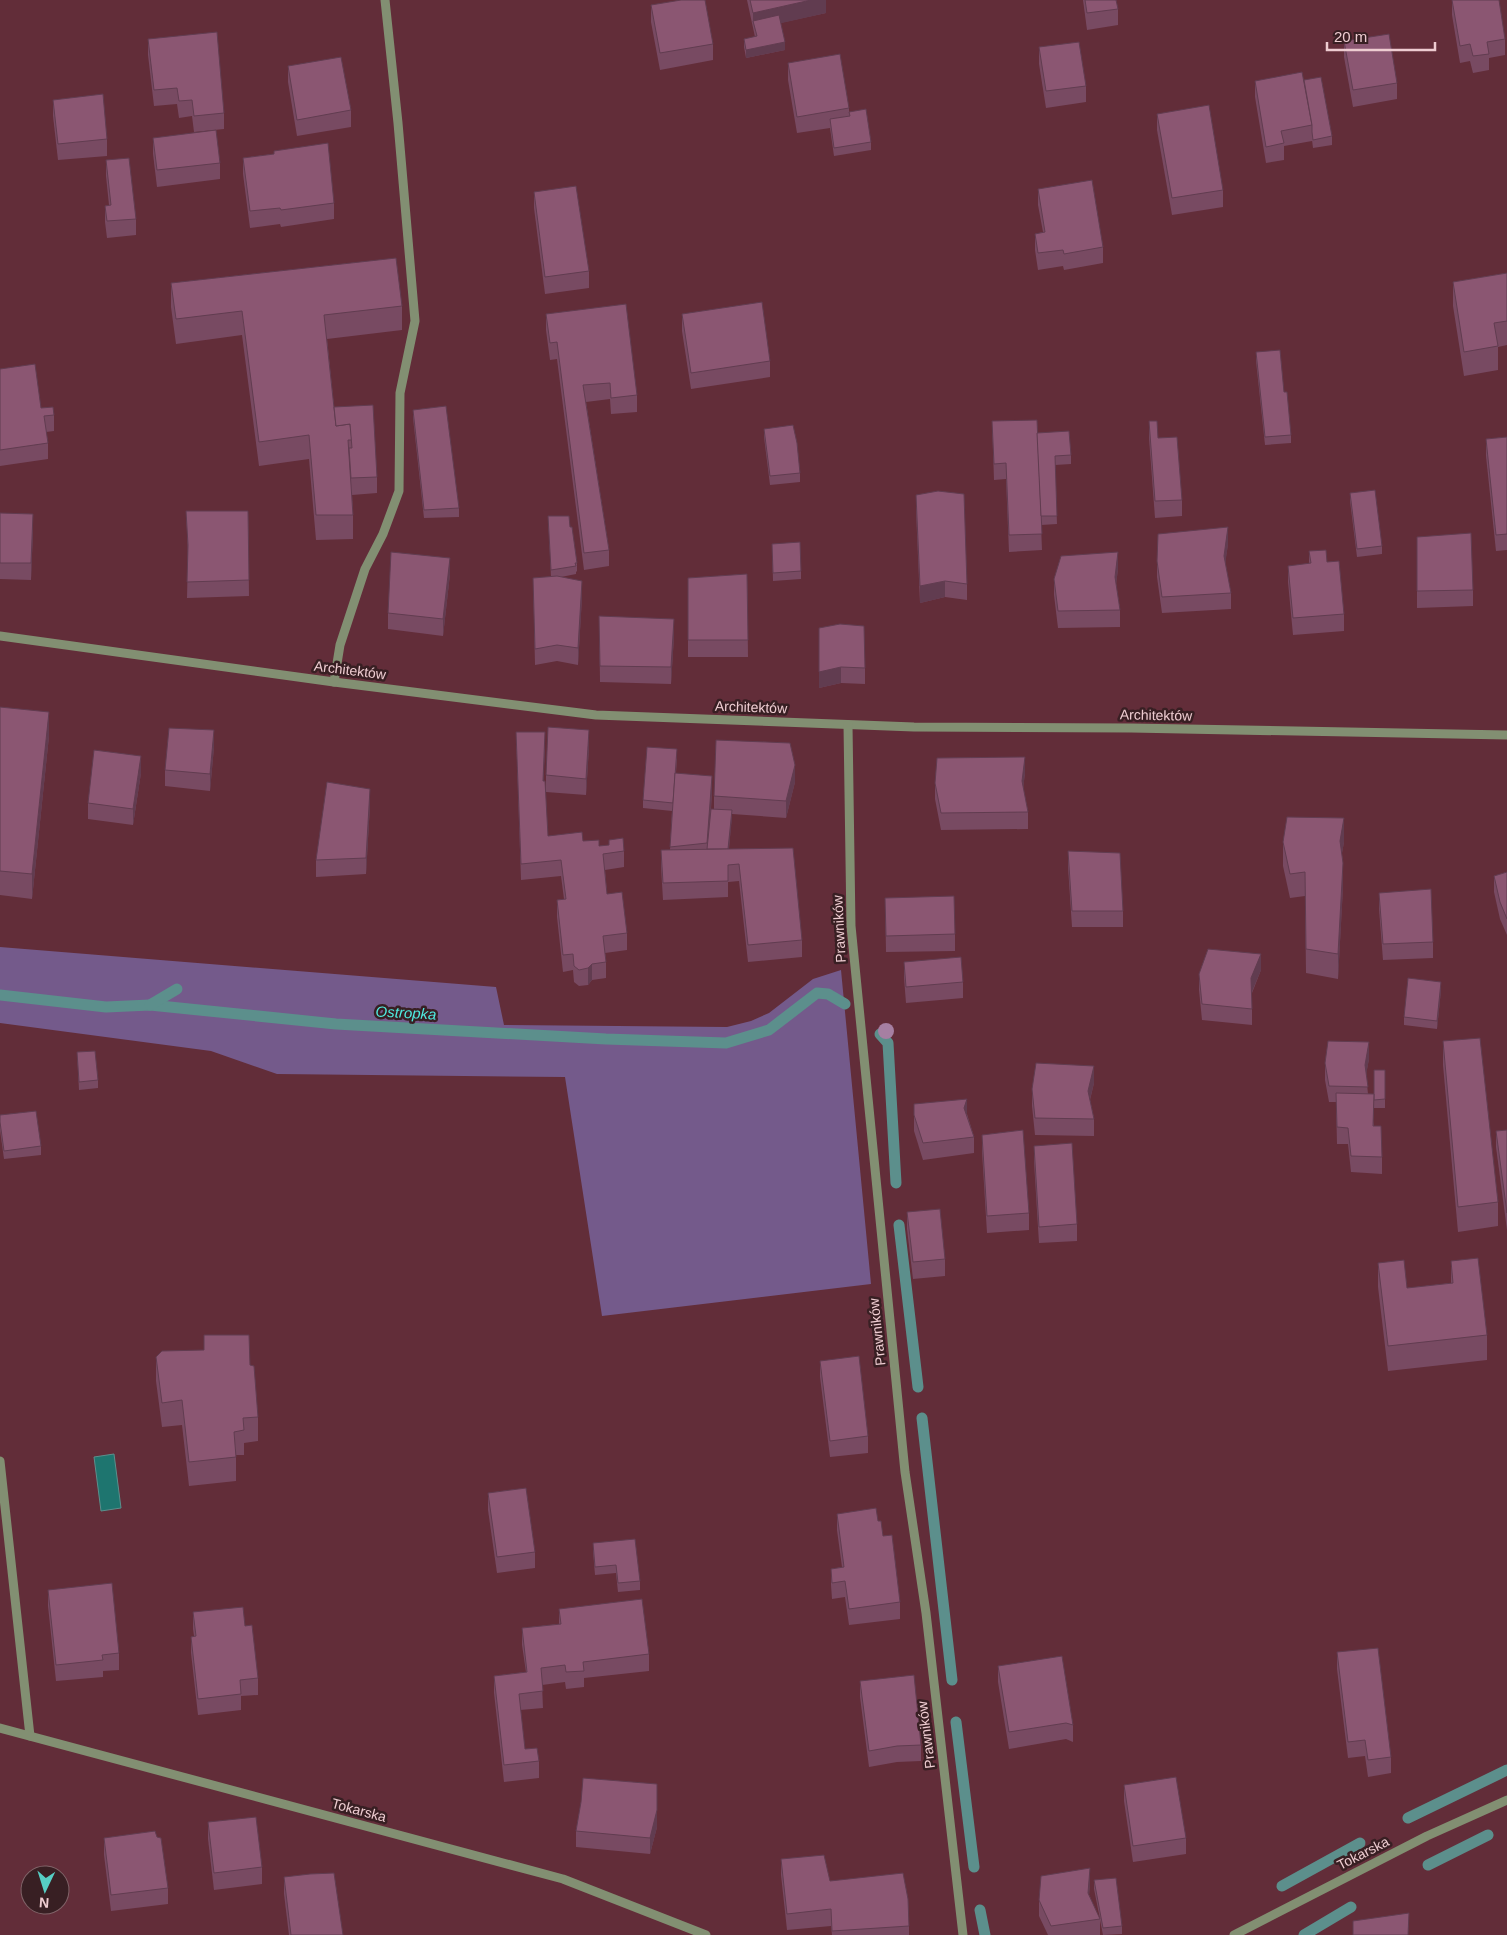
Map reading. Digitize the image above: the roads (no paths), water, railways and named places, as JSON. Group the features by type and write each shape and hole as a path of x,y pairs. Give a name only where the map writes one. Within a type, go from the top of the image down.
{"street":[{"path":"334,682 340,645 365,569 383,534 399,491 400,393 415,321 385,0"},
{"name":"Architektów","path":"0,636 596,716 848,725 1507,735"},
{"name":"Prawników","path":"848,725 851,926 905,1472 926,1613 963,1935"},
{"path":"0,1461 30,1736"},
{"name":"Tokarska","path":"0,1728 563,1879 706,1935"},
{"name":"Tokarska","path":"1234,1935 1427,1836 1507,1800"}],"water":[{"path":"114,1454 121,1508 101,1511 94,1457"}],"waterway":[{"path":"150,1005 177,989"},
{"name":"Ostropka","path":"0,995 106,1007 150,1005 336,1024 606,1039 726,1043 769,1030 817,993 828,994 845,1004"},
{"path":"880,1034 888,1043 896,1183"},
{"path":"899,1225 918,1387"},
{"path":"922,1418 952,1680"},
{"path":"956,1722 974,1867"},
{"path":"1408,1818 1507,1770"},
{"path":"1428,1865 1488,1835"},
{"path":"1282,1886 1360,1843"},
{"path":"1304,1935 1351,1907"},
{"path":"980,1910 985,1935"}]}
